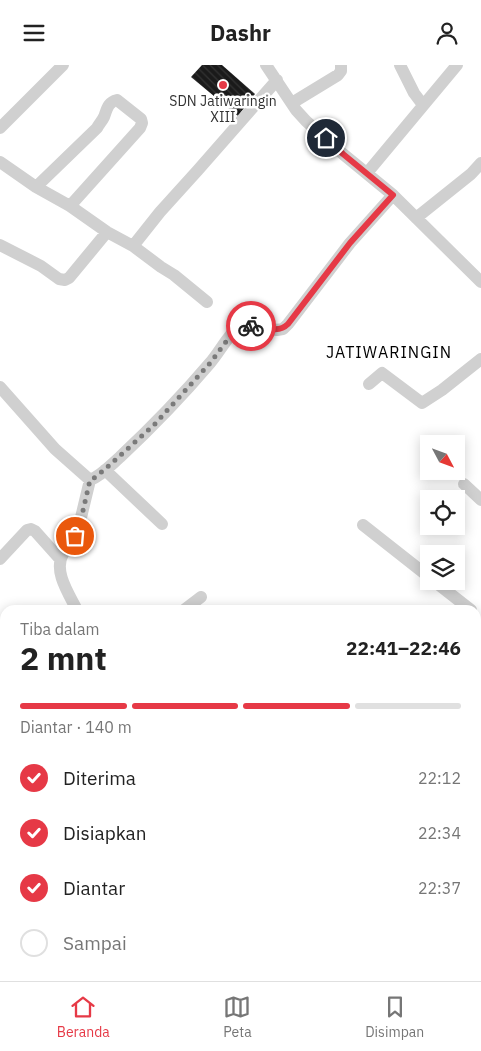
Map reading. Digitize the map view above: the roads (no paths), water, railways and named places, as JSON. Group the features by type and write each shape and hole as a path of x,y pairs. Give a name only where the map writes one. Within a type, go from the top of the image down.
{"street":[{"path":"0,128 63,65"},
{"path":"266,65 296,110 306,121 393,195 481,282"},
{"path":"292,103 338,75 342,71 341,65"},
{"path":"400,65 414,93 423,105"},
{"path":"367,173 457,65"},
{"path":"133,246 160,212 277,80"},
{"path":"36,187 97,128 108,106 112,101 117,100 141,119 140,128 70,206"},
{"path":"0,162 36,187 70,206 107,232 133,246 174,275 207,302"},
{"path":"416,218 471,174 481,163"},
{"path":"75,605 62,579 60,559 78,530 90,480 104,470 154,425 211,362 238,327 254,326 277,330 283,329 350,243 393,195"},
{"path":"0,245 41,266 59,279 65,280 107,232"},
{"path":"369,384 382,373 422,403 442,390 481,359"},
{"path":"0,387 55,449 90,480"},
{"path":"104,470 162,523"},
{"path":"464,484 481,500"},
{"path":"363,525 420,570"},
{"path":"0,559 27,530 31,529 60,559"},
{"path":"445,590 464,605"},
{"path":"191,605 201,597"}],"place":[{"name":"SDN Jatiwaringin XIII","path":"223,85"}],"district":[{"name":"JATIWARINGIN","path":"389,352"}]}
